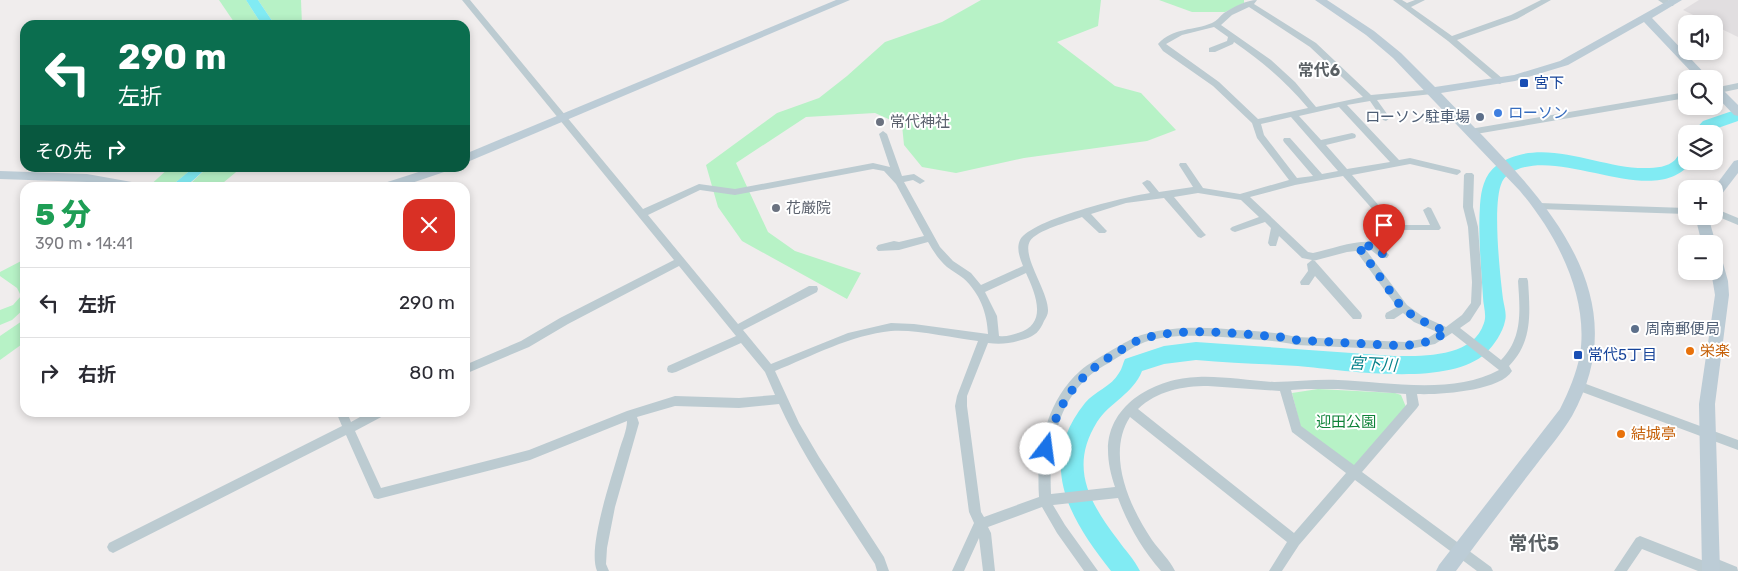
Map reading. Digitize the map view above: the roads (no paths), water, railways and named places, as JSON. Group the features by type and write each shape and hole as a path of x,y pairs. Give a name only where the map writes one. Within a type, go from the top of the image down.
{"street":[{"path":"466,0 769,369 795,426 880,568"},
{"path":"470,157 845,0"},
{"path":"1320,0 1384,44 1432,91 1519,183 1539,206 1566,249 1583,294 1588,345 1578,386 1566,412 1445,571"},
{"path":"1398,0 1451,39 1500,81"},
{"path":"1407,6 1420,0"},
{"path":"1451,39 1514,17 1547,0"},
{"path":"1256,122 1371,98 1500,81 1531,74 1564,62 1646,18 1670,1"},
{"path":"1295,182 1260,136 1256,122 1216,84 1166,49 1162,44 1167,38 1216,25 1226,14 1251,2 1313,45 1371,98 1386,118"},
{"path":"1646,18 1696,70"},
{"path":"1216,25 1268,62 1292,84 1313,110"},
{"path":"1212,50 1230,42 1232,36"},
{"path":"1723,89 1738,86"},
{"path":"1470,132 1678,96"},
{"path":"1723,98 1735,109"},
{"path":"1341,104 1397,163"},
{"path":"1293,114 1343,173 1394,228 1436,228 1428,210"},
{"path":"883,134 899,181 930,238 950,264 967,276 979,290 992,316 989,339 962,396 961,406 975,512 985,533 989,571"},
{"path":"1318,144 1352,136"},
{"path":"1288,140 1319,177"},
{"path":"769,369 852,336 891,327 914,328 989,339 1014,340 1028,334 1036,326 1043,312 1041,296 1023,253 1024,242 1030,235 1084,213 1126,200 1198,190 1243,196 1295,182 1410,160 1457,172"},
{"path":"1723,184 1738,164"},
{"path":"1183,165 1198,186 1198,190"},
{"path":"643,214 699,187 735,192 873,166 887,169 899,181"},
{"path":"401,182 432,172"},
{"path":"1092,571 1063,533 1048,500 1044,469 1046,449 1058,412 1083,376 1103,360 1147,337 1186,333 1281,337 1296,340 1405,346 1431,341 1452,330 1466,318 1476,304 1475,251 1468,208 1470,175"},
{"path":"0,176 62,176 104,182"},
{"path":"899,181 914,178 920,181"},
{"path":"1147,183 1162,195 1201,235"},
{"path":"1243,196 1309,257 1313,267 1357,316"},
{"path":"1539,206 1678,211"},
{"path":"1084,213 1102,231"},
{"path":"1723,215 1738,222"},
{"path":"1236,229 1266,218"},
{"path":"1273,243 1276,228"},
{"path":"881,248 894,245 899,246 930,238"},
{"path":"1309,257 1358,246 1373,246 1384,255"},
{"path":"1169,571 1137,530 1118,492 1114,456 1116,431 1129,409 1152,394 1174,385 1201,381 1285,387 1316,384 1410,388 1461,387 1488,381 1507,371 1452,330 1418,319 1402,308 1358,246"},
{"path":"470,368 525,344 564,321 680,261"},
{"path":"1305,282 1311,276 1313,267"},
{"path":"979,290 1028,268"},
{"path":"1710,568 1707,404 1722,295 1720,280"},
{"path":"1500,365 1518,349 1521,340 1526,317 1523,281"},
{"path":"672,370 740,333 813,289"},
{"path":"1390,316 1402,308"},
{"path":"1578,386 1738,446"},
{"path":"1285,387 1296,429 1354,474 1487,571"},
{"path":"1275,571 1295,542 1413,405 1410,388"},
{"path":"344,417 378,494 530,455 631,414 675,401 739,403 784,399"},
{"path":"1129,409 1295,542"},
{"path":"603,571 600,564 601,548 632,423 631,414"},
{"path":"113,546 372,417"},
{"path":"958,571 980,524 1048,500 1118,492"},
{"path":"1620,571 1640,542 1710,568 1733,571"}],"water":[{"path":"246,0 258,0 272,20 259,20"},
{"path":"1731,115 1735,121 1720,125 1704,125 1723,120 1723,117"},
{"path":"188,172 203,172 191,182 176,182"}],"waterway":[{"name":"宮下川","path":"1709,125 1738,115"},
{"name":"宮下川","path":"1127,571 1098,534 1086,515 1077,495 1072,475 1072,454 1079,432 1093,410 1124,383 1133,365 1164,355 1196,351 1394,365 1440,363 1460,358 1476,349 1485,340 1495,321 1489,209 1493,182 1501,171 1528,159 1573,162 1622,172 1644,174 1664,173 1678,166"}],"place":[{"name":"宮下","path":"1524,83"},
{"name":"ローソン","path":"1498,113"},
{"name":"ローソン駐車場","path":"1480,117"},
{"name":"常代神社","path":"880,122"},
{"name":"花厳院","path":"776,208"},
{"name":"周南郵便局","path":"1635,329"},
{"name":"栄楽","path":"1690,351"},
{"name":"常代5丁目","path":"1578,355"},
{"name":"結城亭","path":"1621,434"}],"district":[{"name":"常代6","path":"1319,70"},
{"name":"常代5","path":"1534,543"}],"park label":[{"name":"迎田公園","path":"1346,422"}]}
